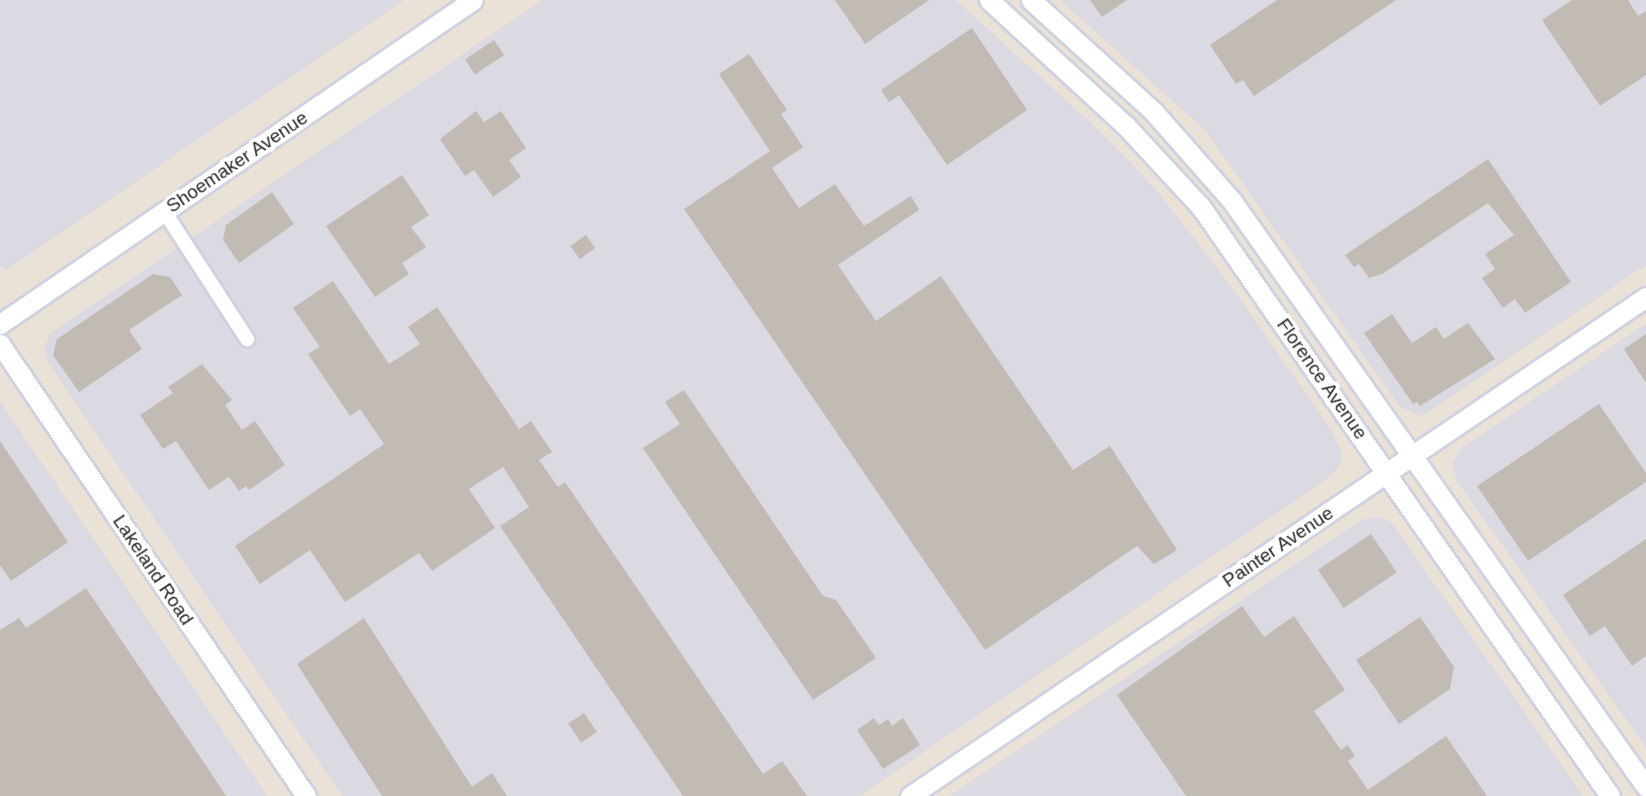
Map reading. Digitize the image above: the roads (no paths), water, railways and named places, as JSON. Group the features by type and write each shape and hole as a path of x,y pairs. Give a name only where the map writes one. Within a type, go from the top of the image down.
{"main road":[{"name":"Shoemaker Avenue","path":"0,324 473,0"},
{"name":"Florence Avenue","path":"989,0 1125,125 1201,207 1610,796"},
{"name":"Florence Avenue","path":"1031,0 1153,111 1194,155 1266,248 1646,787"},
{"name":"Painter Avenue","path":"910,796 1646,297"},
{"name":"Lakeland Road","path":"0,344 306,796"}],"street":[{"path":"164,211 247,339"}]}
